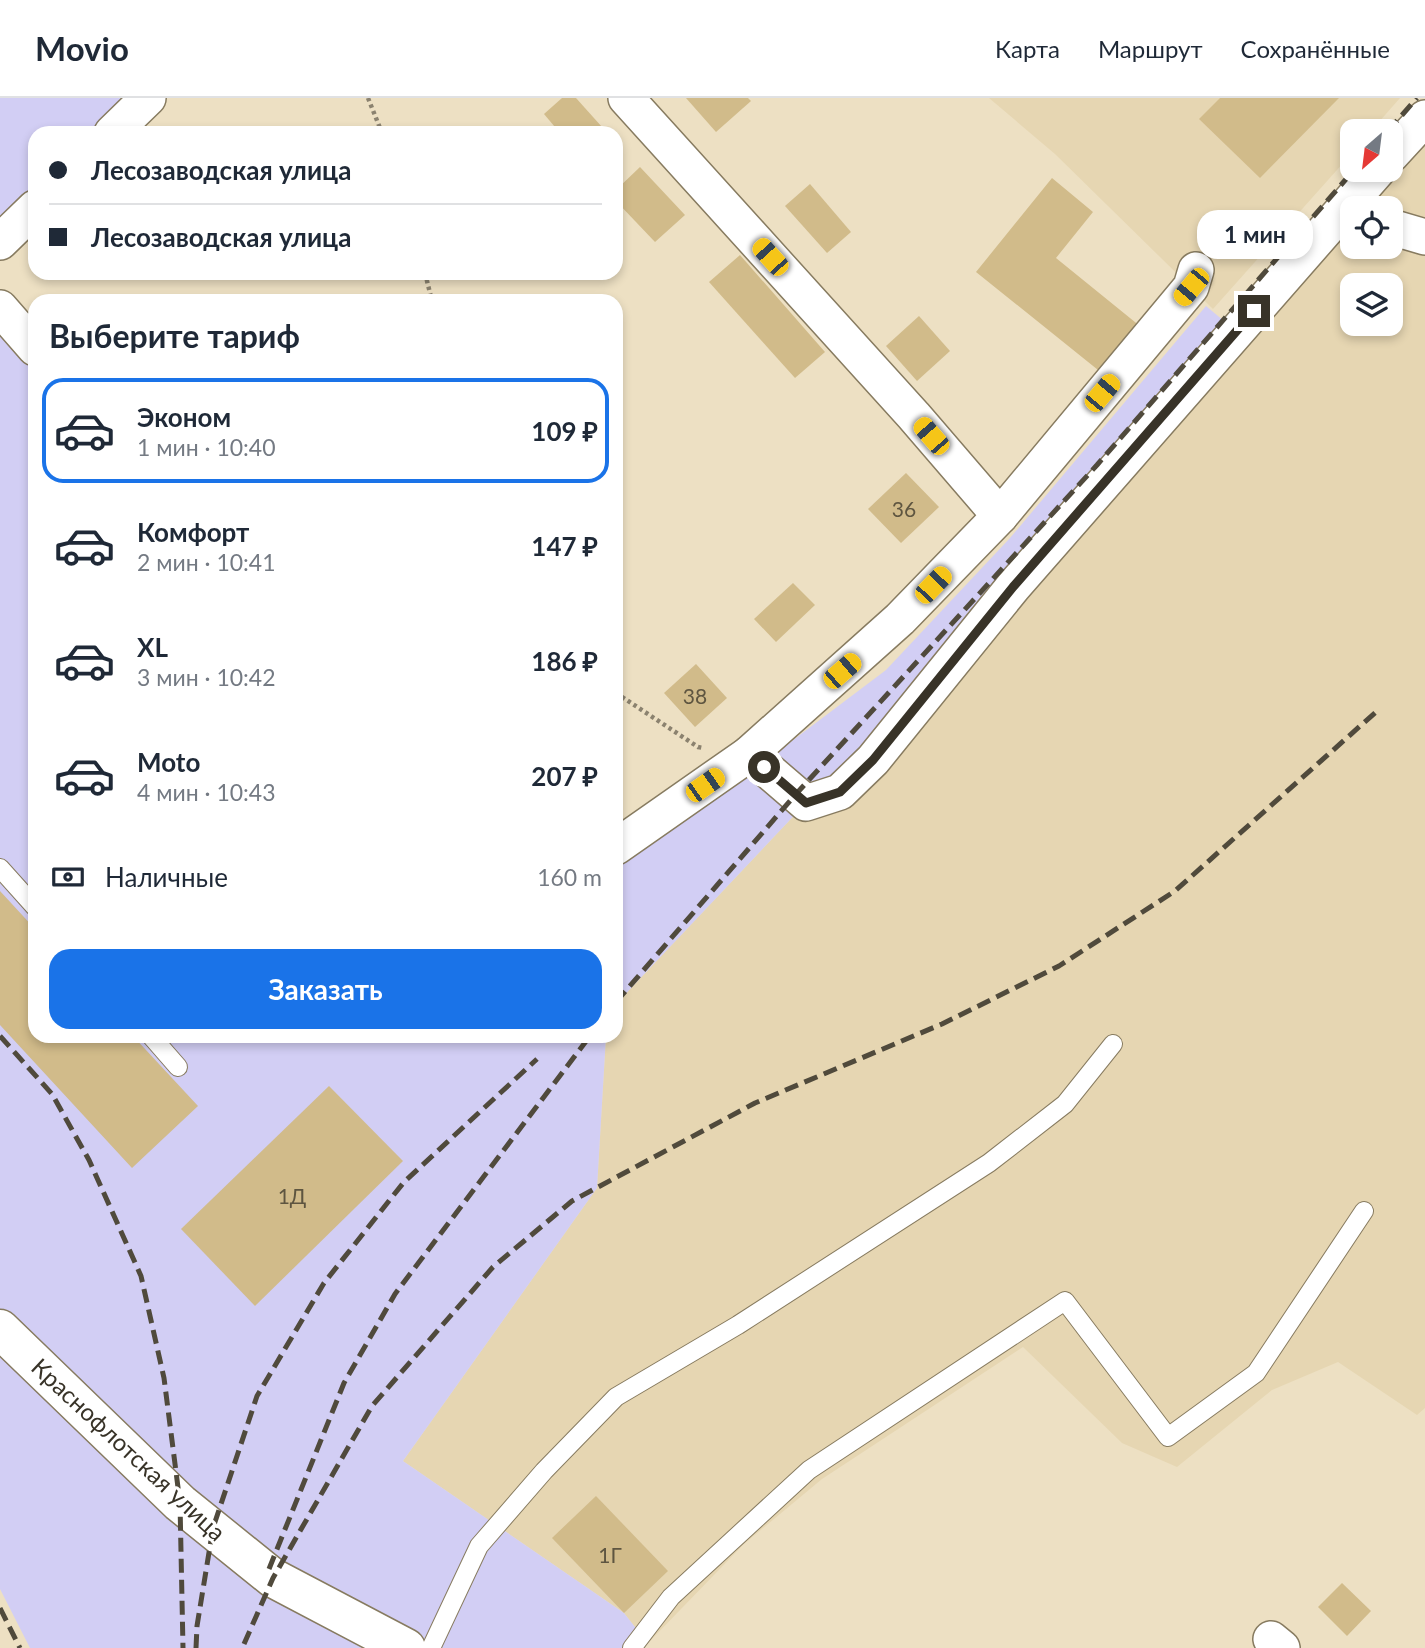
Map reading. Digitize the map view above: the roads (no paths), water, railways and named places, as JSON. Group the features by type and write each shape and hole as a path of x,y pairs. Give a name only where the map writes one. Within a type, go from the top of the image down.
{"street":[{"path":"119,126 148,98"},
{"path":"626,98 914,416 1000,516"},
{"path":"1404,141 1425,118"},
{"path":"0,242 28,215"},
{"path":"749,754 806,803 840,792 873,760 1013,587 1340,220"},
{"path":"1403,231 1425,237"},
{"path":"623,842 749,754 900,619 1000,516 1191,287 1196,270"},
{"path":"0,308 28,340"},
{"name":"Краснофлотская улица","path":"0,1328 180,1503 273,1578 406,1648"}],"lane":[{"path":"0,868 28,899"},
{"path":"156,1043 178,1067"},
{"path":"430,1648 479,1546 544,1471 616,1397 738,1325 989,1163 1065,1104 1113,1044"},
{"path":"632,1648 671,1597 809,1470 1065,1301 1168,1437 1256,1373 1364,1211"}],"railway":[{"path":"1399,119 1417,98"},
{"path":"623,994 796,794 1097,465 1344,182"},
{"path":"244,1644 273,1578 372,1406 493,1267 572,1201 755,1103 942,1024 1059,966 1175,891 1377,711"},
{"path":"0,1036 52,1094 89,1160 141,1276 164,1378 180,1503 183,1648"},
{"path":"269,1569 344,1383 395,1294 585,1043"},
{"path":"196,1648 213,1528 257,1396 324,1283 404,1182 537,1059"},
{"path":"0,1608 20,1648"}]}
